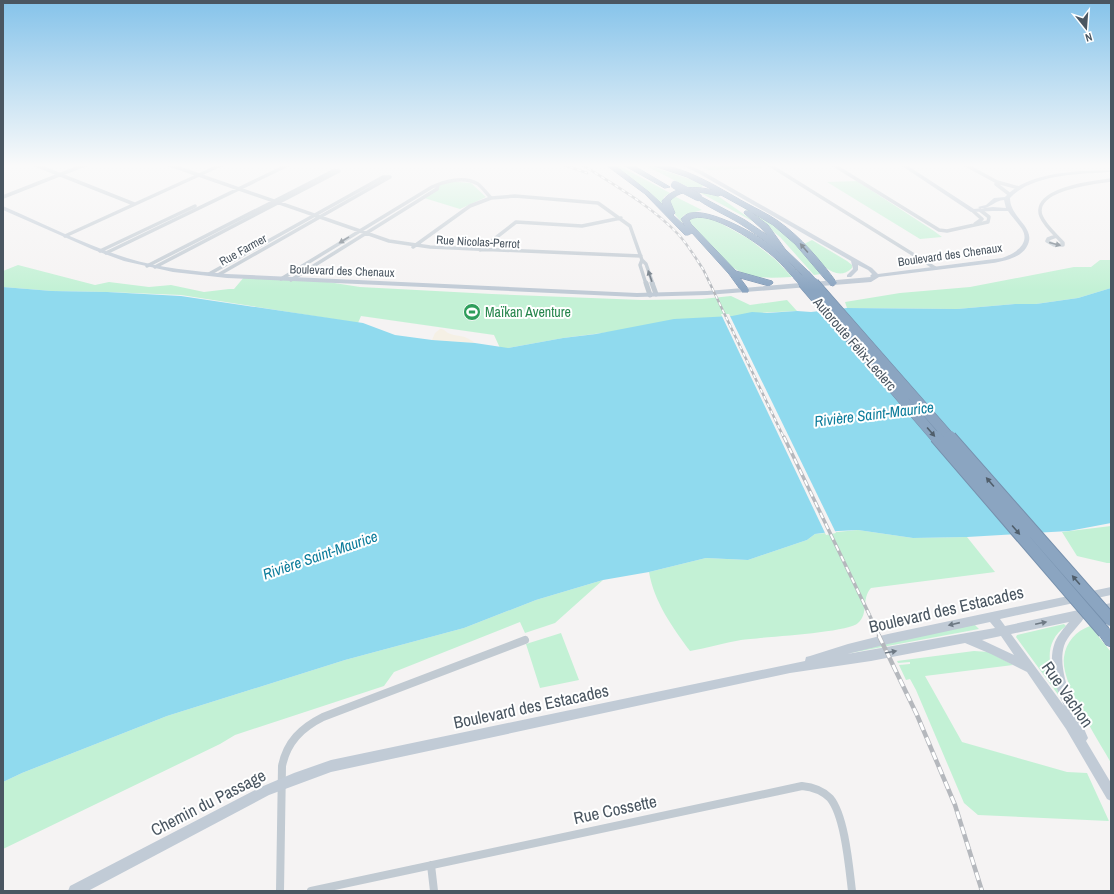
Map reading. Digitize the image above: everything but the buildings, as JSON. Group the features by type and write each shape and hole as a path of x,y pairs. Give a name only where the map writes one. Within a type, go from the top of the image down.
{"highway":[{"path":"660,206 740,288"},
{"path":"667,206 678,223"},
{"name":"Autoroute Félix-Leclerc","path":"703,206 734,222 801,275 1111,620"},
{"name":"Autoroute Félix-Leclerc","path":"714,206 743,221 781,249 801,275 1107,636"},
{"path":"737,206 765,227 781,249"},
{"path":"746,206 776,223 798,242 830,280"},
{"path":"740,288 732,272 685,220 687,217 698,213 709,215 765,245"},
{"path":"732,272 769,283"}],"street":[{"path":"65,236 130,206"},
{"path":"103,252 197,206"},
{"path":"103,252 202,206"},
{"path":"147,266 265,206"},
{"path":"155,267 274,206"},
{"name":"Rue Nicolas-Perrot","path":"282,206 320,218 324,221 364,234 388,244 478,251 641,258"},
{"name":"Rue Farmer","path":"209,274 332,206"},
{"name":"Rue Farmer","path":"218,275 341,206"},
{"path":"281,279 401,206"},
{"path":"290,280 411,206"},
{"path":"413,247 471,206"},
{"path":"602,206 629,224 633,230 641,258 640,265 653,295"},
{"path":"759,206 870,269 877,276"},
{"path":"835,206 935,268"},
{"path":"900,206 939,230 947,230 989,221 989,217 967,206"},
{"path":"968,206 974,210 981,219 973,225"},
{"path":"974,210 988,206"},
{"path":"974,210 1009,210 1007,206"},
{"path":"1042,206 1040,209 1041,216 1056,236"},
{"name":"Boulevard des Chenaux","path":"3,208 103,252 147,266 218,275 290,280 653,295 692,293 830,280 849,276 877,276 1002,259 1021,251 1027,244 1027,234 1023,226 1009,210"},
{"path":"478,251 516,222 582,226 621,218"},
{"path":"849,276 856,269 854,260"},
{"name":"Boulevard des Chenaux","path":"740,288 769,283 830,280 871,280 877,276"},
{"name":"Boulevard des Estacades","path":"790,668 848,648 1111,591"},
{"name":"Boulevard des Estacades","path":"281,784 314,772 359,760 790,668 853,659 1111,608"},
{"path":"1081,614 1060,642 1057,654 1057,664 1060,681 1088,752"},
{"name":"Rue Vachon","path":"992,616 1088,752 1111,794"},
{"path":"965,638 996,650 1030,668"},
{"name":"Chemin du Passage","path":"75,891 218,815 281,784 283,759 287,746 298,733 318,720 525,640"},
{"path":"280,891 281,784"},
{"name":"Rue Cossette","path":"311,891 806,786 823,792 836,807 852,891"},
{"path":"431,865 434,891"}],"green space":[{"path":"449,206 467,206 460,209"},
{"path":"671,206 693,206 702,210 684,215 681,220 683,224 672,211"},
{"path":"724,206 732,206 754,222"},
{"path":"741,206 763,217 792,239 821,274 814,275 780,237"},
{"path":"866,206 895,206 942,237 920,239"},
{"path":"691,216 713,219 749,239 776,260 792,277 768,278 754,276 732,267 689,223 688,218"},
{"path":"812,240 847,261 852,265 852,268 845,273 838,273 825,267 804,244"},
{"path":"1100,260 1111,260 1111,288 1078,298 1036,304 1015,304 957,309 847,308 845,302 900,293 970,287 1074,267 1091,267"},
{"path":"18,265 95,285 109,282 149,287 171,285 204,292 234,289 245,276 315,280 360,287 492,294 642,300 702,299 731,296 750,305 787,300 797,311 759,313 563,338 508,348 500,348 494,335 361,316 358,323 181,295 52,291 3,287 3,271"},
{"path":"1111,526 1111,563 1077,556 1062,532"},
{"path":"858,530 913,538 967,537 995,572 871,588 866,597 861,619 858,623 851,626 822,632 741,640 690,651 665,614 655,594 649,572 706,558 748,560 807,540 815,534"},
{"path":"603,580 555,623 525,633 520,622 394,672 384,686 235,735 220,744 3,849 3,782 22,773 167,716 345,660 464,628 536,600"},
{"path":"974,624 979,629 850,653 850,652"},
{"path":"1064,624 1066,626 1052,642 1050,651 1052,670 1063,699 1062,700 1016,637 1017,635"},
{"path":"1090,626 1111,652 1111,763 1081,711 1064,668 1064,657 1069,642 1076,634"},
{"path":"561,633 579,680 540,688 526,644"},
{"path":"974,651 989,652 1013,665 925,676 962,742 1067,772 1087,773 1109,821 978,815 964,803 916,690 910,679 906,680 899,665 910,664 910,662 898,663 897,661"}],"sand":[{"path":"440,329 448,333 467,338 475,343 432,340 435,333"}],"water":[{"name":"Rivière Saint-Maurice","path":"3,287 52,291 181,296 363,323 395,335 508,348 563,338 596,334 674,319 732,316 752,312 811,312 847,308 957,309 1015,304 1036,304 1078,298 1111,288 1111,523 1069,531 967,537 913,538 858,530 838,531 815,534 807,540 748,560 706,558 649,572 603,580 536,600 464,628 345,660 167,716 22,773 3,782"}],"pier":[{"path":"721,314 729,314 836,533 826,535"}],"railway":[{"path":"645,206 678,234 703,269 784,438"},
{"path":"784,437 880,637"},
{"path":"879,636 917,715 955,805 982,891"}],"place":[{"name":"Maïkan Aventure","path":"472,312"}]}
